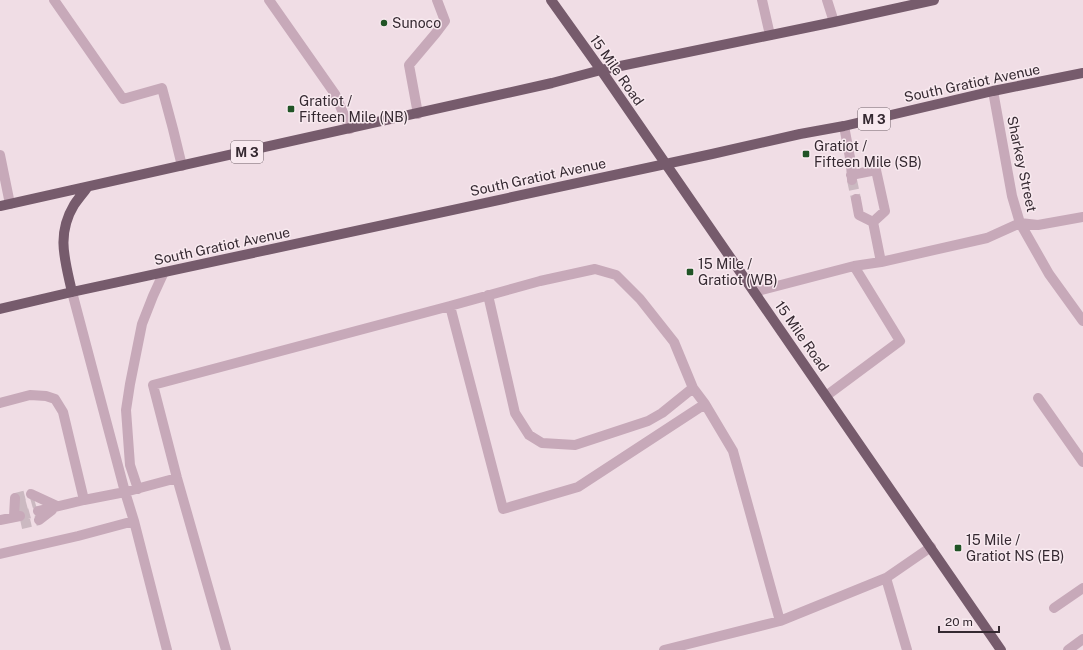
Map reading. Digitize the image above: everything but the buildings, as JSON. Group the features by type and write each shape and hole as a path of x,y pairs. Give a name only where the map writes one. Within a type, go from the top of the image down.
{"main road":[{"name":"15 Mile Road","path":"551,0 601,70 1001,650"},
{"name":"M 3","path":"5,205 552,84 601,70 934,0"},
{"name":"South Gratiot Avenue","path":"0,308 665,163 844,126 993,91 1083,73"},
{"path":"72,292 65,261 63,241 66,223 74,205 87,188"}],"street":[{"path":"54,0 123,99 162,88 174,129 182,166"},
{"path":"270,0 335,94 350,129"},
{"path":"418,114 409,65 436,34 445,20 437,0"},
{"path":"762,0 770,35"},
{"path":"827,0 834,22"},
{"name":"Sharkey Street","path":"993,91 1012,196 1020,223 1049,274 1083,321"},
{"path":"844,126 852,177 876,170 885,211 873,222"},
{"path":"0,155 5,205"},
{"path":"856,200 859,215 873,222"},
{"path":"754,292 854,266 881,262 987,238 1020,223 1038,225 1083,217"},
{"path":"873,222 881,262"},
{"path":"826,396 900,341 854,266"},
{"path":"226,650 177,478 153,385 540,281 595,269 616,275 640,299 674,342 693,388 705,404 733,451 780,621"},
{"path":"138,489 130,465 126,410 142,324 164,272"},
{"path":"72,292 167,650"},
{"path":"488,295 515,413 529,435 542,443 575,445 648,421 662,413 693,388"},
{"path":"450,306 504,509 578,487 705,404"},
{"path":"0,403 30,395 46,396 55,399 63,412 84,500"},
{"path":"1038,398 1083,462"},
{"path":"57,506 36,507 57,506 138,489 177,478"},
{"path":"0,520 18,513"},
{"path":"0,554 134,521"},
{"path":"664,650 780,621 886,578 931,547"},
{"path":"886,578 907,650"},
{"path":"1054,608 1083,588"},
{"path":"1068,650 1083,639"}],"tunnel":[{"path":"852,180 856,199"},
{"path":"15,498 31,494"},
{"path":"17,507 35,502"},
{"path":"20,516 38,511"},
{"path":"21,524 39,520"}],"place":[{"name":"Sunoco","path":"384,23"},
{"name":"Gratiot / Fifteen Mile (NB)","path":"291,109"},
{"name":"Gratiot / Fifteen Mile (SB)","path":"806,154"},
{"name":"15 Mile / Gratiot (WB)","path":"690,272"},
{"name":"15 Mile / Gratiot NS (EB)","path":"958,548"}]}
